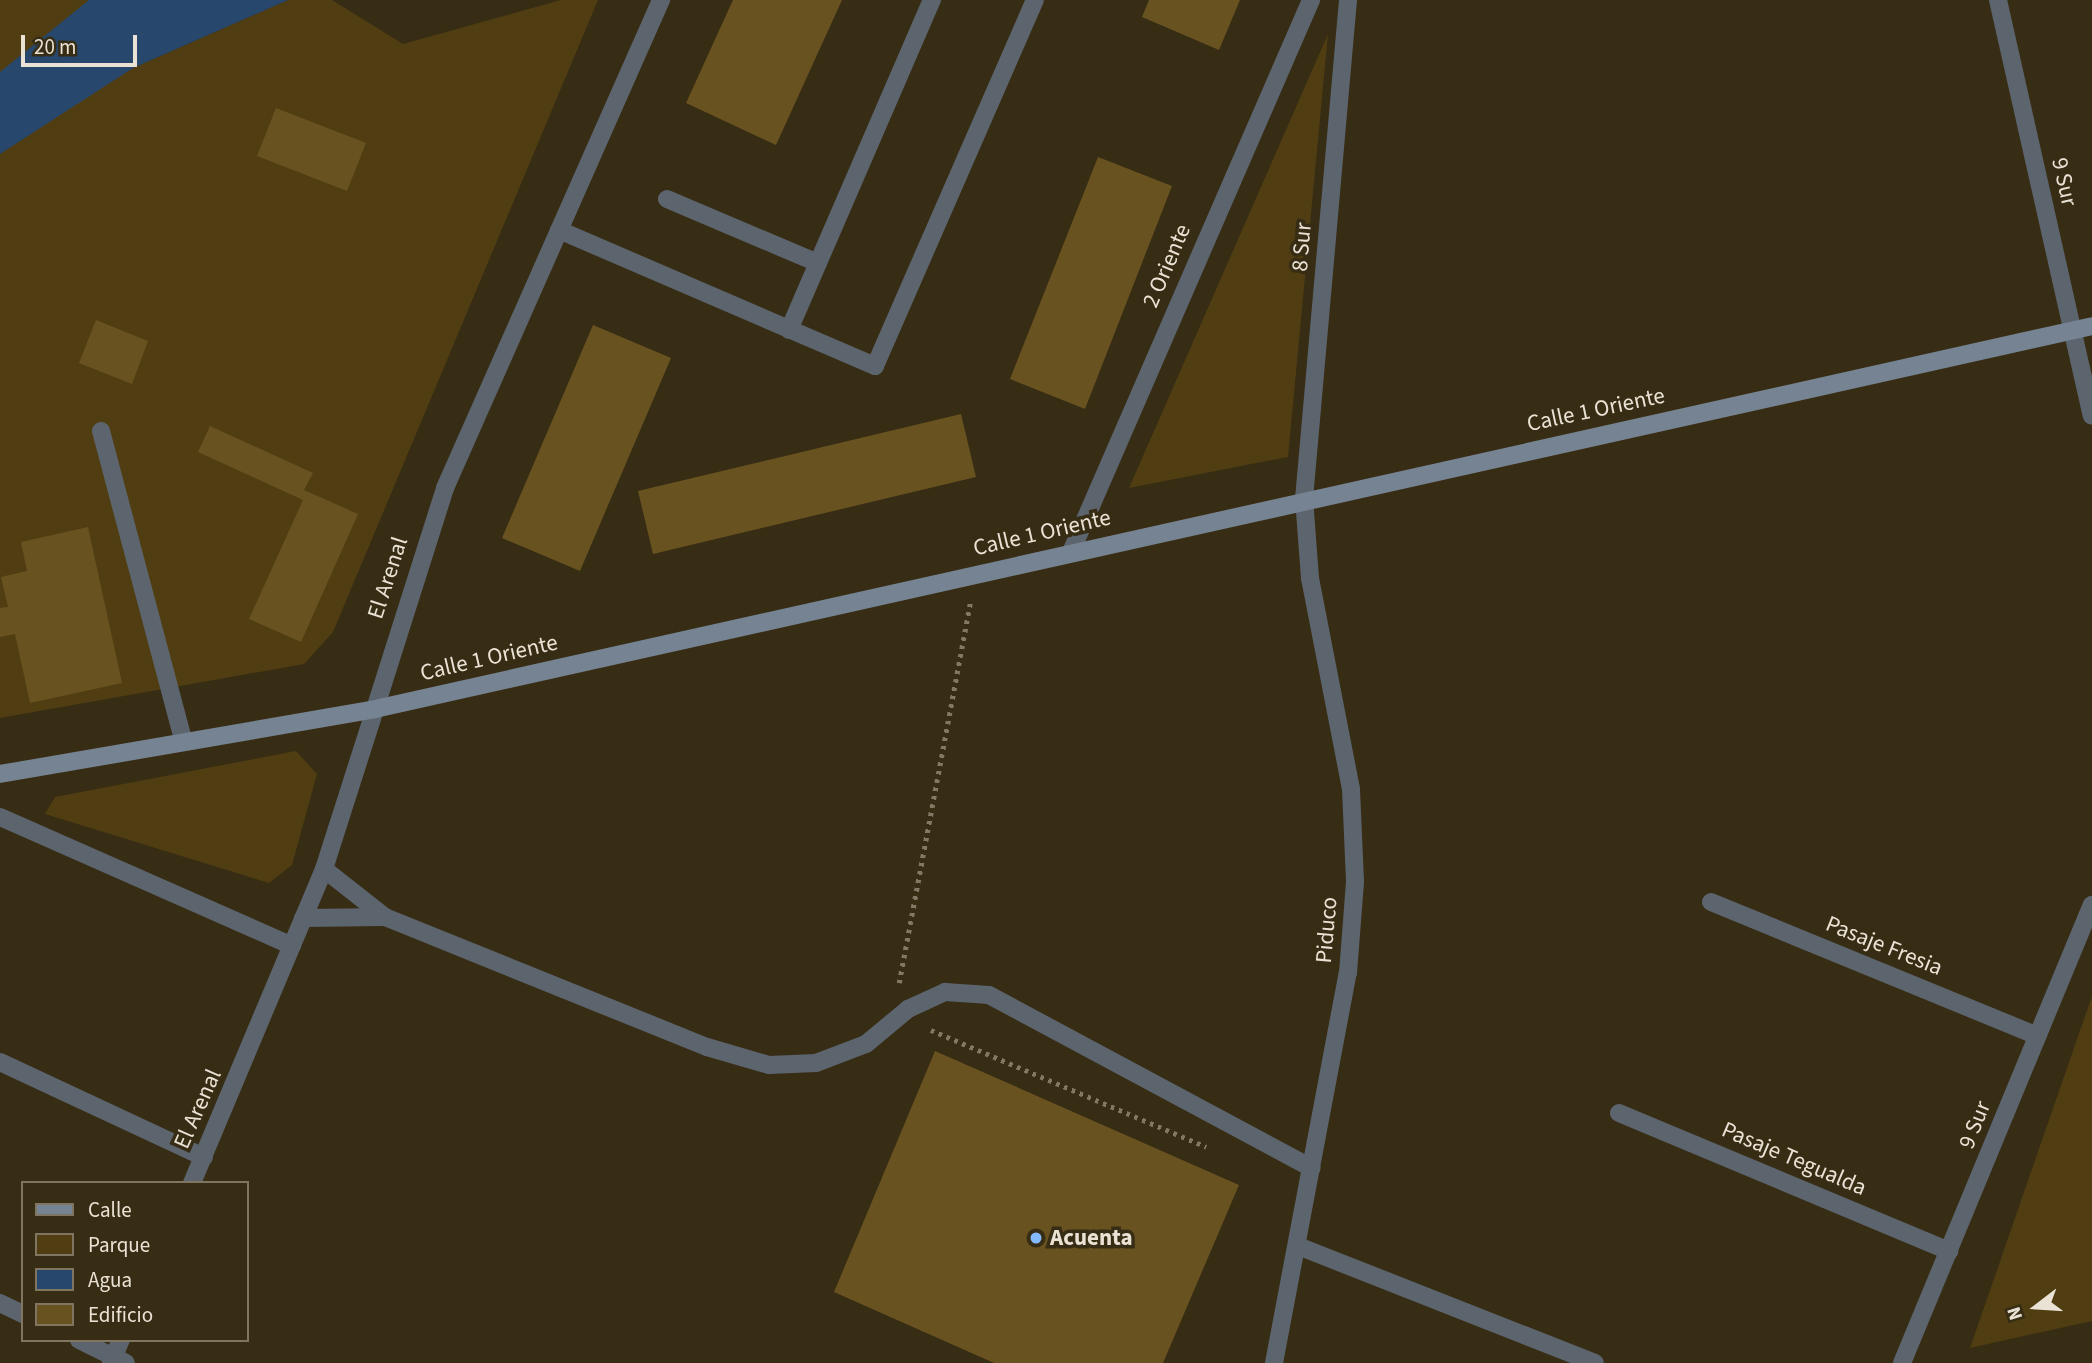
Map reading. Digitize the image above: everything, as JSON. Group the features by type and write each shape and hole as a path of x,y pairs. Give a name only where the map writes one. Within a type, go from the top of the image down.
{"main road":[{"name":"Calle 1 Oriente","path":"0,774 183,740 375,709 1304,499 2092,326"}],"street":[{"name":"El Arenal","path":"193,1181 324,869 445,488 661,0"},
{"path":"789,330 932,0"},
{"path":"559,230 875,366 1035,0"},
{"name":"2 Oriente","path":"1070,552 1311,0"},
{"name":"8 Sur","path":"1304,499 1348,0"},
{"name":"9 Sur","path":"1998,0 2092,416"},
{"path":"667,199 818,263"},
{"path":"101,432 183,740"},
{"name":"Piduco","path":"1274,1363 1348,973 1356,881 1352,789 1310,578 1304,499"},
{"path":"0,817 292,946"},
{"path":"324,869 385,917 707,1047 769,1065 816,1063 866,1044 908,1009 945,992 989,995 1312,1168"},
{"name":"Pasaje Fresia","path":"1711,902 2038,1035"},
{"name":"9 Sur","path":"1902,1363 2092,905"},
{"path":"303,918 385,917"},
{"path":"0,1062 204,1157"},
{"name":"Pasaje Tegualda","path":"1619,1113 1949,1251"},
{"path":"1298,1247 1595,1363"},
{"path":"0,1303 21,1313"},
{"path":"84,1342 118,1356"}],"path":[{"path":"962,576 973,613 897,990 914,1021 941,1035 1218,1152"}],"green space":[{"path":"0,0 196,0 0,136"},
{"path":"288,0 332,0 403,44 561,0 598,0 333,632 304,664 0,718 0,143 133,68"},
{"path":"1328,34 1288,457 1129,488"},
{"path":"296,751 317,774 292,865 269,883 45,814 55,797"},
{"path":"2092,996 2092,1321 1970,1348"}],"water":[{"path":"89,0 288,0 133,68 0,154 0,72"}],"building":[{"path":"733,0 842,0 776,145 686,103"},
{"path":"1149,0 1240,0 1219,50 1142,17"},
{"path":"276,108 366,143 347,191 257,156"},
{"path":"1098,157 1172,186 1085,409 1010,379"},
{"path":"96,320 148,341 132,384 79,363"},
{"path":"593,325 671,358 580,571 502,538"},
{"path":"961,414 976,477 653,554 638,491"},
{"path":"210,426 313,473 304,490 358,514 301,642 249,619 303,500 198,452"},
{"path":"88,527 122,683 30,703 15,634 0,637 0,608 8,607 1,577 27,571 21,542"},
{"name":"Acuenta","path":"935,1051 1239,1185 1163,1363 994,1363 834,1292"}],"place":[{"name":"Acuenta","path":"1036,1238"}]}
